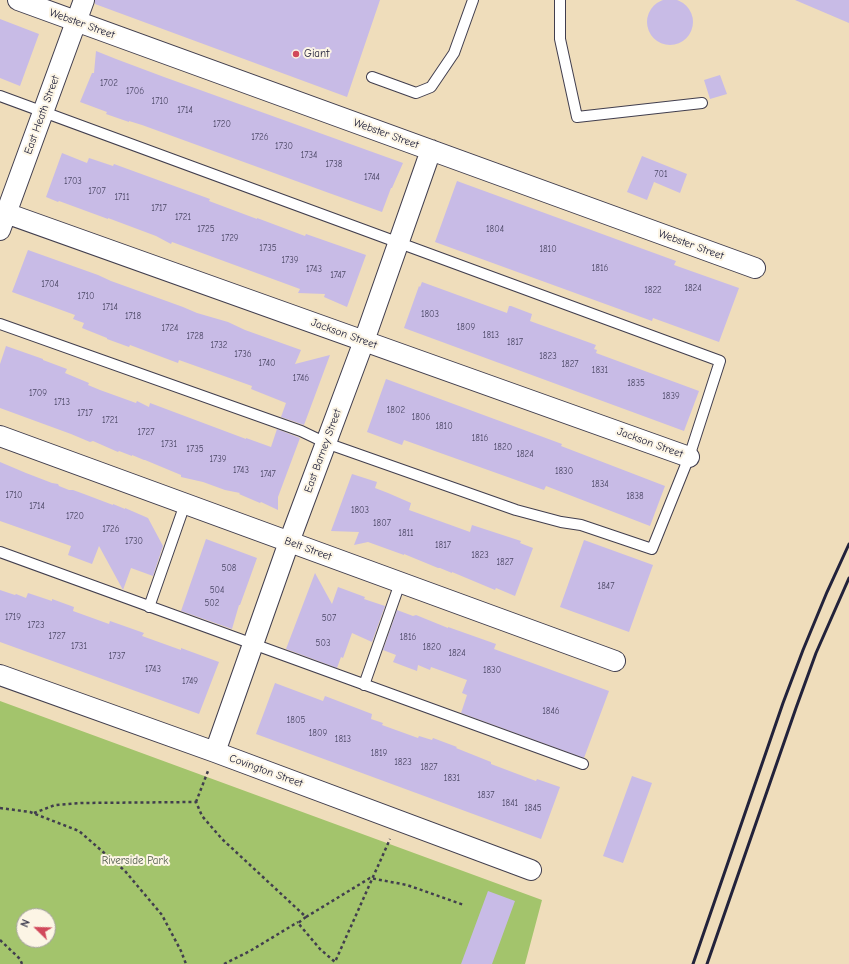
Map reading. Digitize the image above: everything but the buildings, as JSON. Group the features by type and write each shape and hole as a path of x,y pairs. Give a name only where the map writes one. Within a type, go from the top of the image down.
{"street":[{"name":"Webster Street","path":"18,0 755,268"},
{"name":"East Heath Street","path":"2,218 84,0"},
{"name":"East Barney Street","path":"215,752 289,542 364,341 431,150"},
{"name":"Jackson Street","path":"2,218 364,341 689,457"},
{"name":"Belt Street","path":"0,436 615,661"},
{"name":"Covington Street","path":"0,675 215,752 531,870"}],"lane":[{"path":"372,77 416,93 431,87 454,53 473,0"},
{"path":"560,0 560,39 577,117 702,103"},
{"path":"0,96 720,361 689,457 652,549 581,525 561,522 516,510 326,443 300,431 0,324"},
{"path":"149,607 186,504"},
{"path":"0,552 583,764"},
{"path":"364,684 400,583"}],"path":[{"path":"215,752 196,802 202,816 222,840 306,917"},
{"path":"34,813 55,805 81,803 196,802"},
{"path":"0,808 34,813 79,831 125,871 162,915 181,951 186,964"},
{"path":"334,961 387,847 397,820"},
{"path":"224,964 250,951 370,878 407,885 464,905"},
{"path":"298,922 320,949 338,964"},
{"path":"0,940 20,959 22,964"}],"green space":[{"name":"Riverside Park","path":"0,701 542,900 525,964 0,964"}],"railway":[{"path":"693,964 783,703 827,592 849,544"},
{"path":"707,964 816,653 849,578"}],"place":[{"name":"Giant","path":"296,54"}]}
